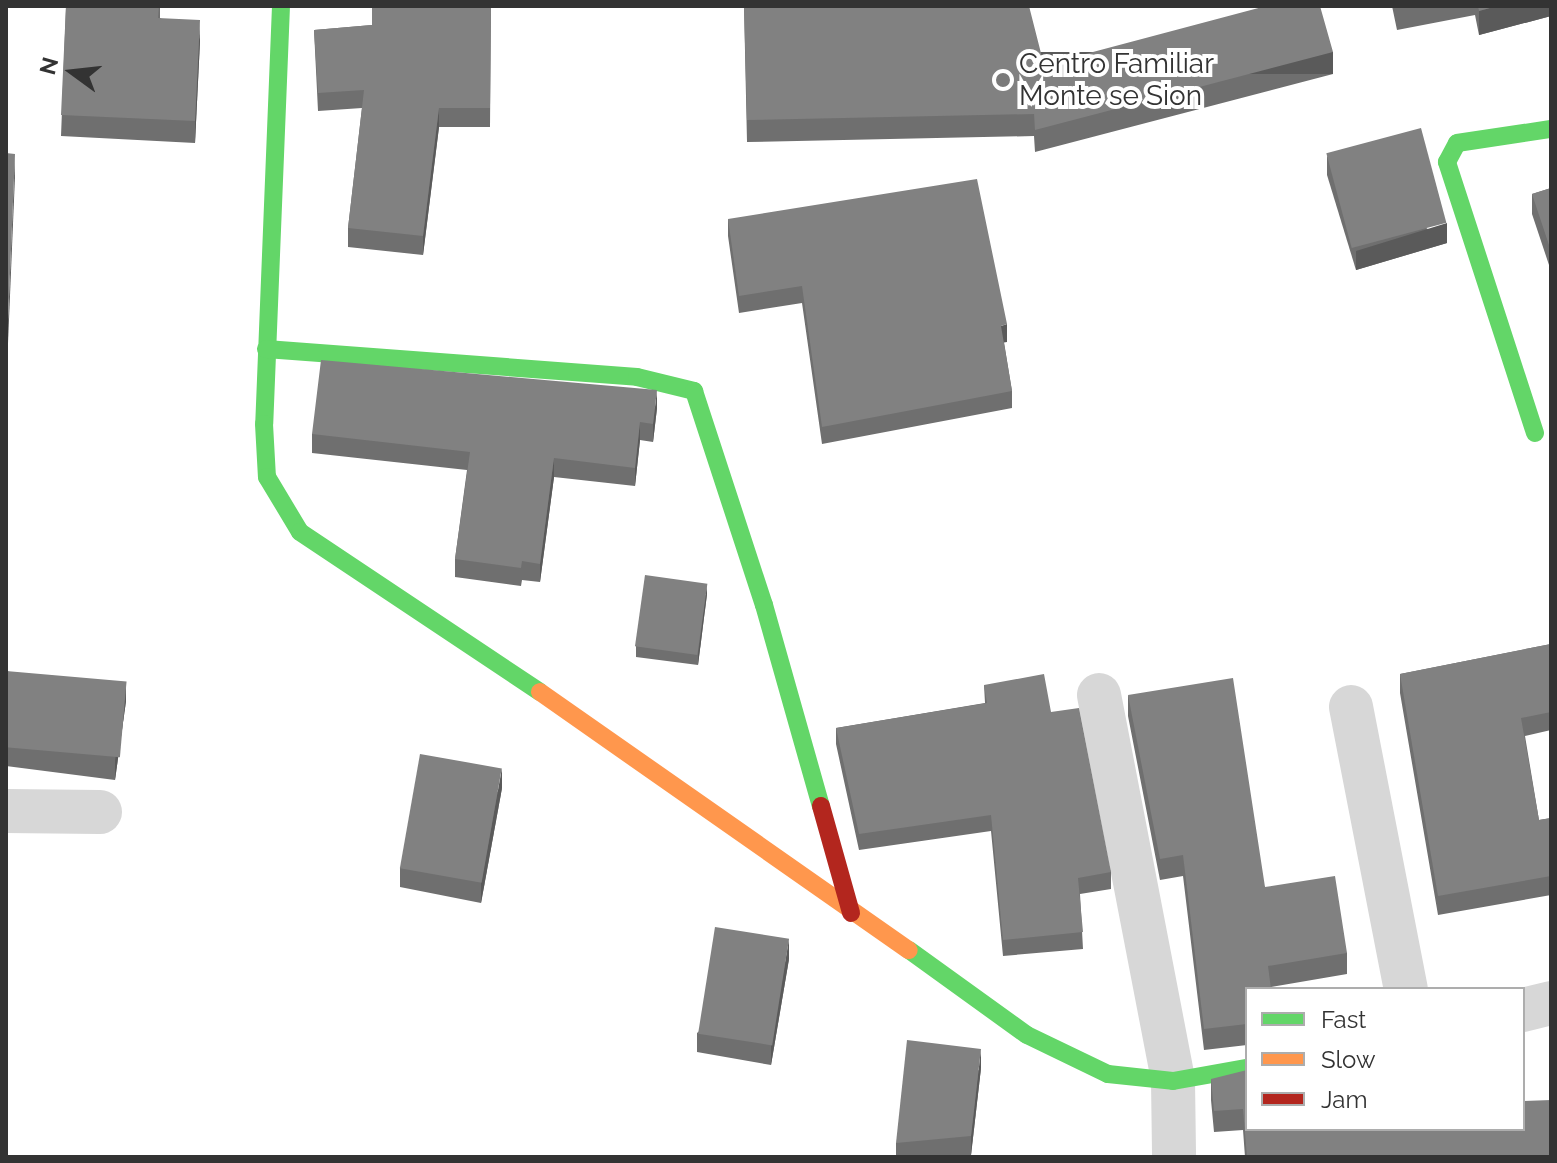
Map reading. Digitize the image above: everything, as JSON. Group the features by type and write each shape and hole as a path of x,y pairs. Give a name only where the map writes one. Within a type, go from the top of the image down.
{"street":[{"path":"281,6 266,349 267,477 300,532 701,800 851,913 1027,1035 1108,1074 1173,1081 1245,1068"},
{"path":"1535,433 1447,162 1457,143 1551,129"},
{"path":"266,349 637,377 694,391 764,605 851,913"},
{"path":"1099,695 1173,1081 1174,1157"},
{"path":"1351,707 1406,987"},
{"path":"6,811 100,812"},
{"path":"1525,1010 1551,1003"}],"building":[{"path":"66,6 159,6 158,18 200,20 195,121 61,115"},
{"path":"372,6 491,6 490,108 439,108 423,236 348,228 364,90 318,93 314,30 372,25"},
{"path":"744,6 1029,6 1044,65 1266,6 1320,6 1333,52 1035,130 1034,114 747,120"},
{"path":"1478,6 1497,6 1479,11"},
{"path":"1421,128 1446,223 1352,248 1326,153"},
{"path":"6,153 15,154 6,369"},
{"path":"977,179 1007,324 1001,326 1012,391 822,427 802,286 739,296 728,219"},
{"path":"1551,188 1551,251 1532,194"},
{"path":"321,360 657,390 653,424 640,422 635,468 554,458 540,564 522,561 521,568 455,559 470,452 312,434"},
{"path":"645,575 707,584 697,655 635,646"},
{"path":"1551,644 1551,712 1521,718 1539,820 1551,818 1551,876 1438,896 1400,674"},
{"path":"6,671 127,682 120,757 6,747"},
{"path":"1044,674 1051,712 1079,708 1111,872 1078,878 1083,932 1003,940 991,815 859,834 836,728 987,703 984,685"},
{"path":"1233,678 1265,887 1335,876 1347,953 1268,966 1271,987 1245,987 1245,1024 1204,1029 1183,855 1160,859 1128,695"},
{"path":"420,754 502,768 482,883 400,868"},
{"path":"715,927 789,939 772,1045 698,1034"},
{"path":"907,1040 981,1049 971,1136 896,1143"},
{"path":"1245,1070 1245,1131 1525,1131 1525,1101 1551,1100 1551,1157 1247,1157 1243,1109 1214,1111 1211,1079"}],"traffic: fast":[{"path":"281,6 264,424 267,477 300,532 540,692"},
{"path":"1535,433 1447,162 1457,143 1551,129"},
{"path":"266,349 637,377 694,391 764,605 821,806"},
{"path":"909,950 1027,1035 1108,1074 1173,1081 1245,1068"}],"traffic: slow":[{"path":"540,692 909,950"}],"traffic: jam":[{"path":"821,806 851,913"}],"place":[{"name":"Centro Familiar Monte se Sion","path":"1003,80"}]}
